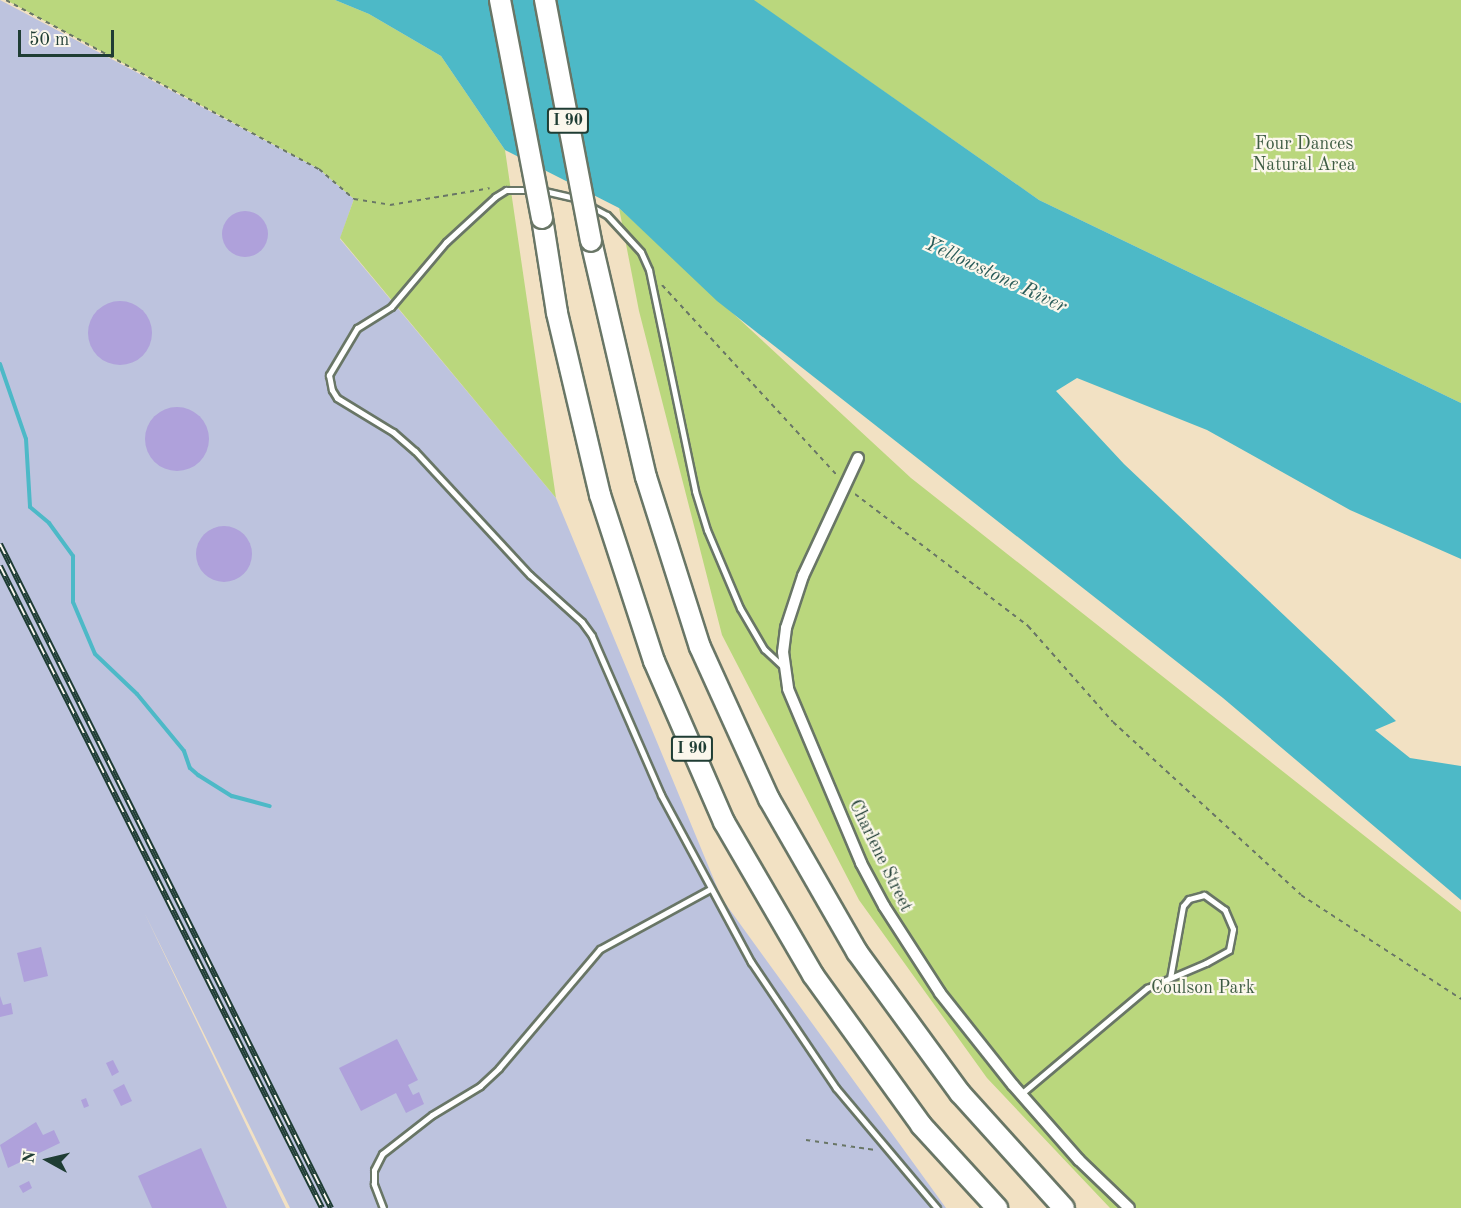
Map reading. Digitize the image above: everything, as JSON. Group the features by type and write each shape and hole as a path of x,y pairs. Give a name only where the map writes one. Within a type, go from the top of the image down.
{"highway":[{"name":"I 90","path":"500,0 542,218 557,313 600,495 654,662 724,822 813,975 921,1125 997,1208"},
{"name":"I 90","path":"545,0 591,241 646,477 700,647 769,799 864,962 960,1093 1064,1208"}],"street":[{"name":"Charlene Street","path":"858,458 800,587 786,628 788,689 812,749 884,906 940,993 1021,1094 1079,1160 1129,1208"}],"lane":[{"path":"786,669 764,649 740,608 707,530 695,491 649,270 640,252 607,215 549,190 506,190 476,212 446,242 391,307 357,327 329,375 337,398 393,432 415,451 530,575 582,622 592,636 661,795 710,889 793,1029 836,1088 937,1208"},
{"path":"382,1208 374,1184 374,1170 389,1147 432,1115 480,1086 499,1068 600,949 710,889"},
{"path":"1021,1094 1147,988 1170,978 1228,950 1233,929 1225,910 1204,895 1189,899 1183,906 1170,978"}],"path":[{"path":"6,0 319,169 354,199 390,204 499,187"},
{"path":"649,270 847,485 1028,626 1113,722 1301,895 1461,999"},
{"path":"806,1140 890,1152"}],"shaded area":[{"path":"0,0 319,169 354,199 340,239 556,498 722,899 946,1208 290,1208 144,912 286,1208 0,1208"}],"green space":[{"path":"6,0 335,0 369,14 441,56 505,150 556,498 340,238 354,199 319,169"},
{"name":"Four Dances Natural Area","path":"753,0 1461,0 1461,403 1039,200"},
{"name":"Coulson Park","path":"619,208 911,478 1461,912 1461,1208 1110,1208 987,1078 859,900 722,635 639,311"}],"water":[{"name":"Yellowstone River","path":"335,0 754,0 1039,200 1461,403 1461,559 1350,510 1207,430 1077,378 1056,391 1124,464 1396,721 1375,730 1410,758 1461,766 1461,900 1223,698 717,301 619,208 505,150 441,56 369,14"}],"building":[{"path":"245,211 261,218 268,234 261,250 245,257 229,250 222,234 229,218"},
{"path":"114,301 126,301 143,310 150,321 152,333 150,345 143,356 126,365 114,365 102,360 93,351 88,339 88,327 93,315 102,306"},
{"path":"171,407 183,407 200,416 207,427 209,439 207,451 200,462 183,471 171,471 159,466 150,457 145,445 145,433 150,421 159,412"},
{"path":"224,526 235,528 244,534 250,543 252,554 250,565 244,574 235,580 224,582 213,580 204,574 198,565 196,554 198,543 204,534 213,528"},
{"path":"41,947 48,976 24,982 17,953"},
{"path":"0,996 3,1005 11,1003 13,1014 0,1017"},
{"path":"397,1039 418,1080 408,1085 413,1095 419,1092 424,1104 406,1113 396,1093 361,1111 339,1068"},
{"path":"113,1060 119,1072 112,1076 106,1063"},
{"path":"124,1084 132,1101 121,1106 113,1090"},
{"path":"86,1098 89,1106 84,1108 81,1100"},
{"path":"36,1122 43,1135 54,1130 60,1143 8,1168 0,1145"},
{"path":"201,1148 227,1208 152,1208 138,1176"},
{"path":"29,1181 32,1188 23,1193 19,1186"}],"waterway":[{"path":"0,364 26,439 30,507 49,523 73,556 73,602 95,654 137,694 184,751 190,768 198,775 232,796 270,806"}],"railway":[{"path":"0,544 331,1208"},
{"path":"0,566 322,1208"}]}
